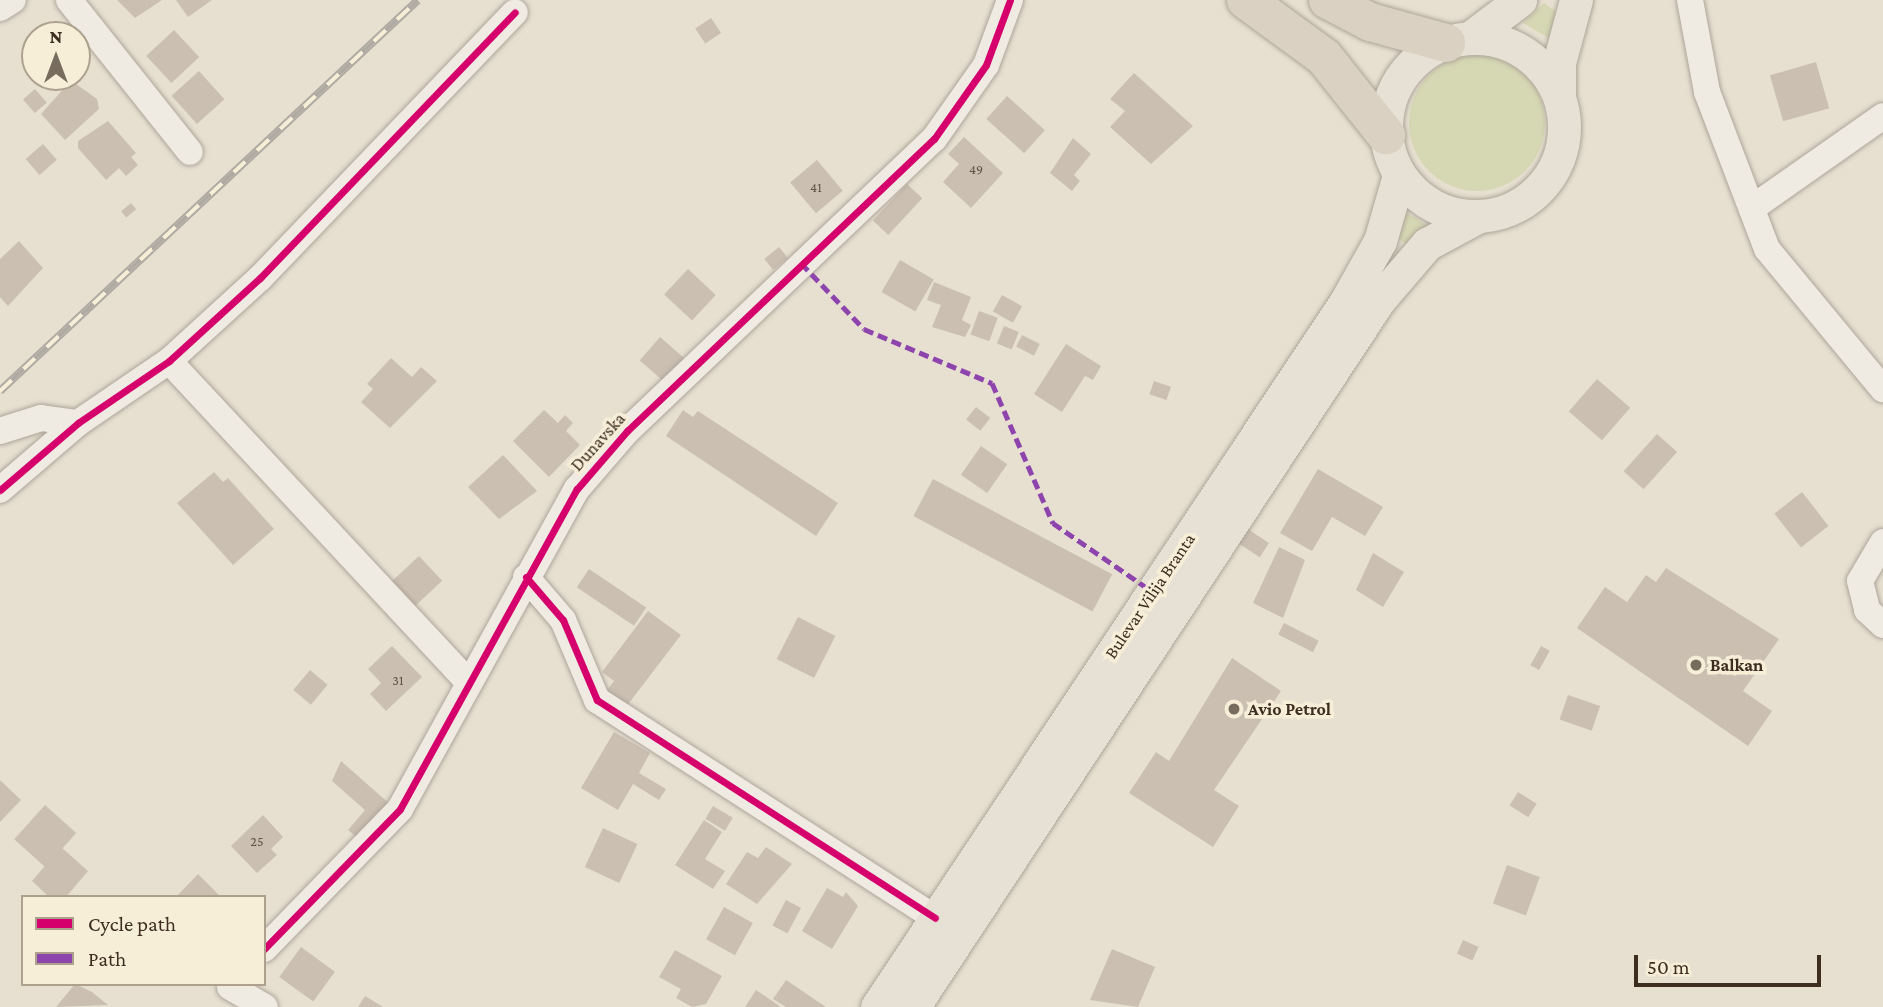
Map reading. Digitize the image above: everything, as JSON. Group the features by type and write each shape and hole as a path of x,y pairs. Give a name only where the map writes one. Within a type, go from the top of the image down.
{"highway":[{"path":"1246,0 1333,65 1386,135"},
{"path":"1328,0 1370,22 1458,40"}],"main road":[{"path":"1520,0 1400,79 1386,135 1399,175 1432,206 1477,217 1522,204 1554,171 1564,141 1559,63 1576,0"},
{"path":"1458,40 1502,42 1531,57 1559,95"},
{"name":"Bulevar Vilija Branta","path":"877,1007 1345,303 1380,241 1399,175"},
{"name":"Bulevar Vilija Branta","path":"914,1007 1379,300 1427,244 1477,217"}],"street":[{"path":"0,8 13,0"},
{"path":"69,0 190,152"},
{"name":"Dunavska","path":"266,947 400,809 556,520 606,454 951,120 986,65 1010,0"},
{"path":"1690,0 1707,92 1755,206 1767,248 1883,389"},
{"path":"0,490 78,423 169,361 362,178 515,12"},
{"path":"1755,206 1883,116"},
{"path":"169,361 469,683"},
{"path":"0,431 41,418 78,423"},
{"path":"1883,542 1860,581 1867,610 1883,625"},
{"path":"526,578 563,620 597,700 934,918"},
{"path":"228,993 265,1007"}],"green space":[{"path":"1544,3 1565,18 1555,42 1523,23"},
{"path":"1477,55 1503,60 1525,75 1540,97 1545,123 1540,149 1525,171 1503,186 1477,191 1451,186 1429,171 1414,149 1409,123 1414,97 1429,75 1451,60"},
{"path":"1402,210 1434,229 1414,249 1391,234"}],"building":[{"path":"117,0 162,0 135,18"},
{"path":"176,0 212,0 188,17"},
{"path":"711,18 721,33 705,44 695,29"},
{"path":"174,30 199,57 171,83 146,56"},
{"path":"1816,62 1829,108 1783,121 1770,75"},
{"path":"199,71 224,99 197,124 172,96"},
{"path":"1134,73 1193,126 1151,164 1110,127 1125,111 1110,99"},
{"path":"33,91 37,91 47,103 35,113 23,99"},
{"path":"62,91 86,91 97,99 99,109 65,140 41,114"},
{"path":"1007,96 1045,130 1024,153 986,119"},
{"path":"108,121 136,153 131,157 138,165 126,176 119,168 106,180 78,148 78,141"},
{"path":"964,137 1003,173 971,208 943,182 959,164 948,154"},
{"path":"1073,138 1091,154 1074,175 1080,181 1072,191 1050,173"},
{"path":"43,144 57,160 39,175 26,159"},
{"path":"817,160 843,191 816,213 790,182"},
{"path":"907,184 922,198 888,235 873,221"},
{"path":"131,203 136,209 126,217 121,211"},
{"path":"19,241 43,268 8,306 0,297 0,259"},
{"path":"779,247 788,258 773,270 764,259"},
{"path":"900,260 934,280 915,312 882,292"},
{"path":"688,269 716,295 692,321 664,295"},
{"path":"934,282 971,297 962,320 971,325 965,337 932,327 941,305 927,300"},
{"path":"1002,295 1022,306 1013,323 993,312"},
{"path":"979,311 998,318 989,341 970,334"},
{"path":"1004,326 1019,332 1012,350 997,344"},
{"path":"1022,335 1040,344 1034,356 1016,347"},
{"path":"660,337 685,359 665,382 640,360"},
{"path":"1066,344 1101,366 1093,380 1085,376 1062,412 1034,394"},
{"path":"391,358 412,377 421,367 437,381 390,428 361,402 373,389 367,384"},
{"path":"1597,379 1630,408 1602,440 1569,411"},
{"path":"1154,381 1171,387 1166,400 1149,394"},
{"path":"976,407 990,418 980,431 966,420"},
{"path":"544,410 558,423 565,415 573,423 566,431 580,445 549,477 513,441"},
{"path":"683,410 693,417 698,411 838,503 816,536 666,436"},
{"path":"1657,434 1677,452 1644,489 1624,471"},
{"path":"981,446 1007,464 987,493 961,475"},
{"path":"503,455 537,491 499,519 468,487"},
{"path":"1318,469 1383,507 1365,536 1332,517 1312,551 1280,533"},
{"path":"214,472 223,482 228,478 274,529 233,565 177,503"},
{"path":"933,479 1112,574 1093,611 913,516"},
{"path":"1802,492 1828,526 1801,547 1774,514"},
{"path":"1243,526 1269,543 1260,557 1234,540"},
{"path":"1279,547 1305,560 1283,618 1253,603"},
{"path":"1373,553 1404,572 1383,607 1356,590"},
{"path":"419,556 442,581 415,606 392,581"},
{"name":"Balkan","path":"1666,568 1779,639 1743,691 1772,711 1748,746 1577,628 1605,587 1627,602 1646,575 1656,582"},
{"path":"589,569 646,608 634,626 577,587"},
{"path":"648,611 681,635 626,707 606,692 614,681 602,672"},
{"path":"798,617 835,636 814,678 777,659"},
{"path":"1284,623 1319,641 1313,652 1278,635"},
{"path":"392,646 422,677 386,711 370,694 381,683 368,669"},
{"path":"1541,646 1550,651 1539,670 1530,665"},
{"path":"1232,658 1281,691 1214,790 1239,806 1213,847 1129,793 1156,752 1169,761"},
{"path":"310,670 328,685 311,705 293,690"},
{"path":"1568,695 1600,706 1592,731 1560,720"},
{"path":"614,732 650,753 639,773 666,789 659,800 633,784 618,810 581,788"},
{"path":"341,761 392,806 361,841 348,830 365,810 332,781"},
{"path":"0,780 21,800 0,822"},
{"path":"1518,792 1537,804 1528,817 1510,806"},
{"path":"45,805 76,833 45,867 14,839"},
{"path":"713,806 733,818 725,831 705,819"},
{"path":"263,815 283,837 271,849 277,855 257,873 231,846"},
{"path":"704,820 722,832 705,859 725,871 713,889 675,865"},
{"path":"603,828 637,844 619,883 585,867"},
{"path":"61,847 88,871 68,895 47,895 32,881"},
{"path":"766,847 792,864 757,904 726,884 747,852 758,858"},
{"path":"1507,865 1540,877 1526,915 1493,904"},
{"path":"198,874 219,895 178,895"},
{"path":"827,888 843,897 846,892 858,906 832,949 802,931"},
{"path":"786,900 801,908 787,934 772,926"},
{"path":"724,907 753,923 735,955 706,939"},
{"path":"1463,940 1479,947 1472,961 1457,954"},
{"path":"301,947 335,972 313,1002 279,977"},
{"path":"1112,949 1155,967 1138,1007 1090,1000"},
{"path":"675,950 722,976 706,1004 692,1007 676,998 681,989 659,977"},
{"path":"786,980 826,1007 786,1007 773,999"},
{"path":"73,986 92,992 108,1005 56,1007"},
{"path":"756,990 781,1007 745,1007"},
{"path":"365,996 383,1007 358,1007"}],"railway":[{"path":"0,391 418,0"}],"marked path":[{"path":"801,263 864,329 992,383 1053,523 1153,592"}],"cycle path":[{"path":"266,947 400,809 577,489 627,431 934,139 986,65 1010,0"},
{"path":"0,490 78,423 169,361 260,278 515,12"},
{"path":"526,577 563,620 597,700 935,918"}],"place":[{"name":"Balkan","path":"1696,665"},
{"name":"Avio Petrol","path":"1234,709"}]}
